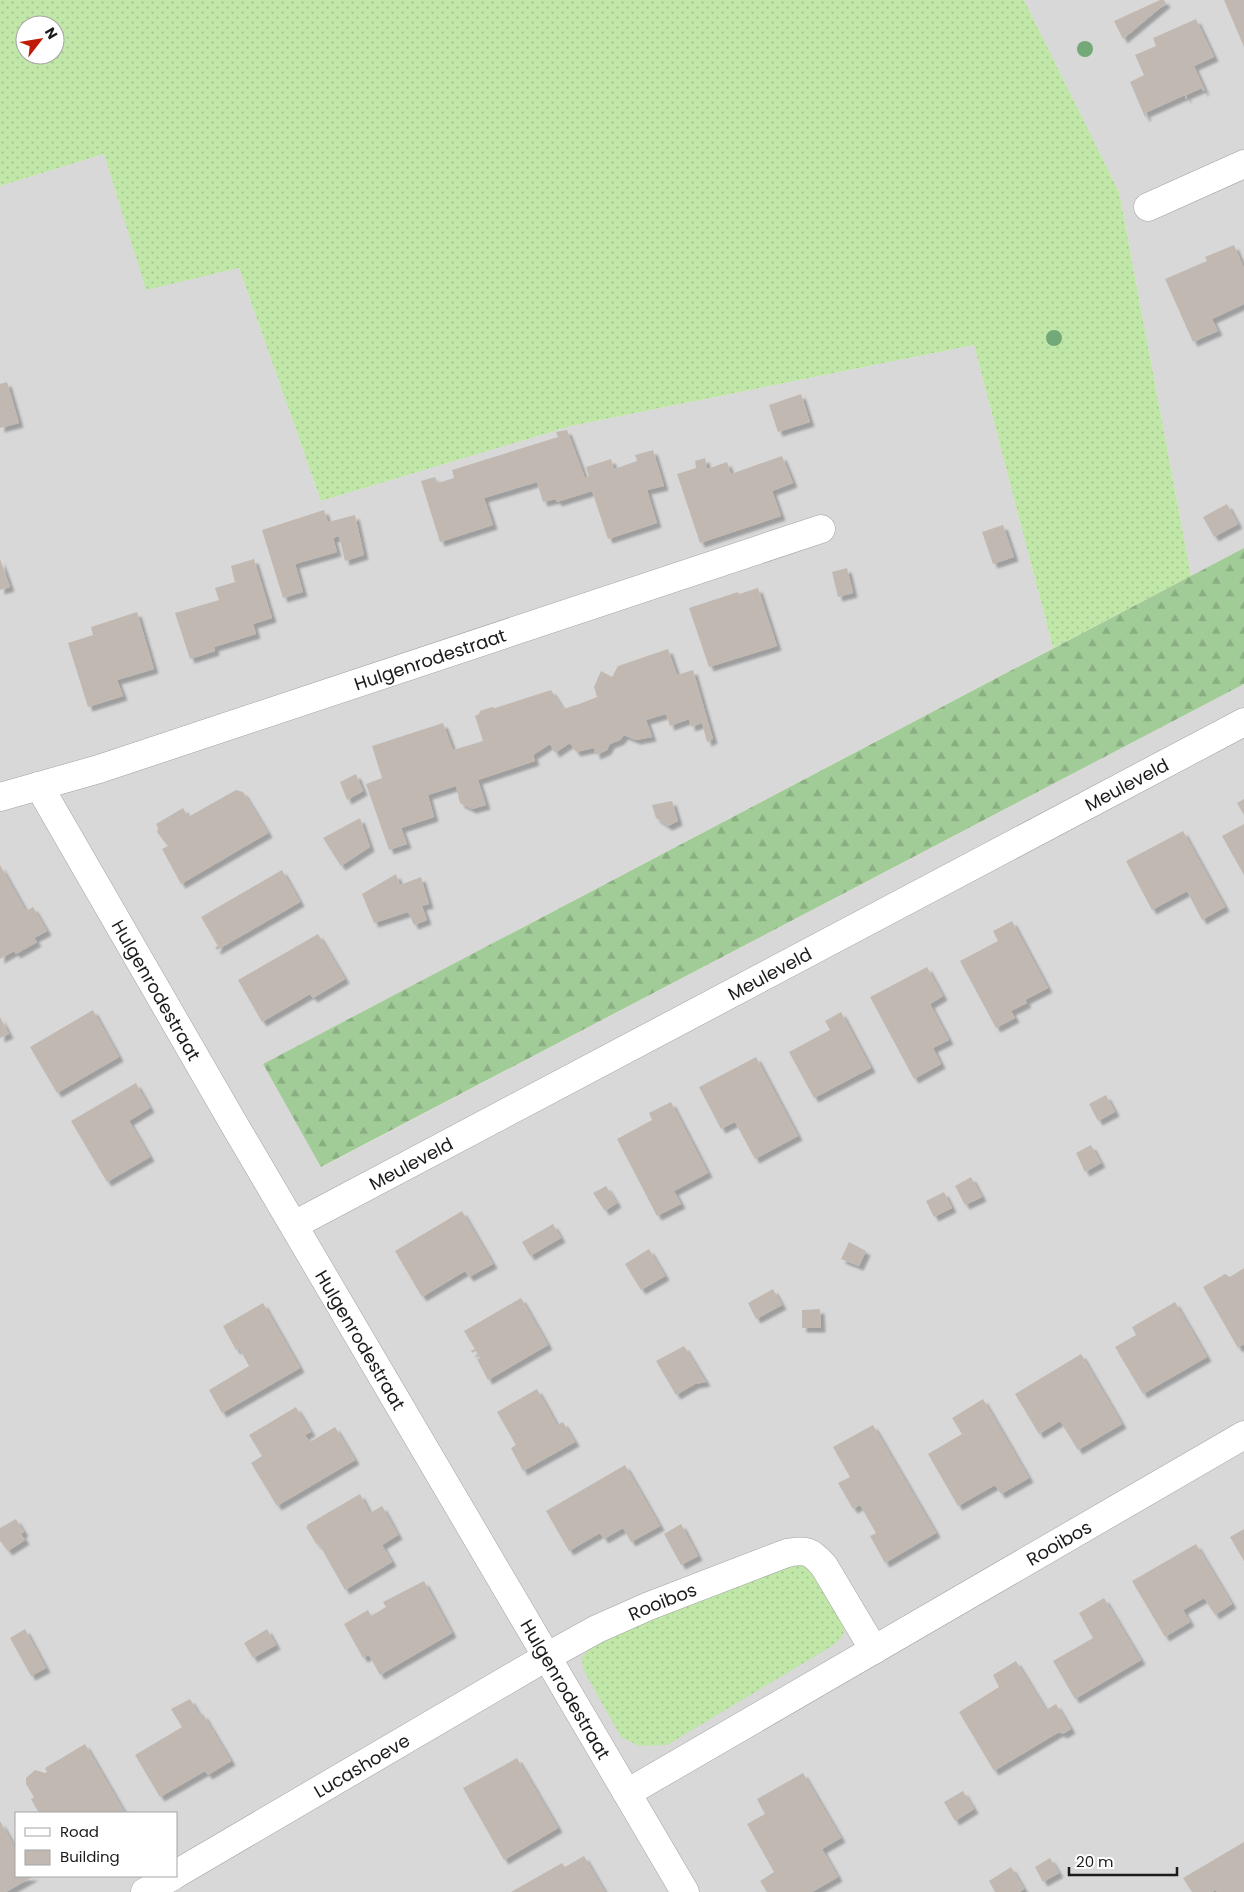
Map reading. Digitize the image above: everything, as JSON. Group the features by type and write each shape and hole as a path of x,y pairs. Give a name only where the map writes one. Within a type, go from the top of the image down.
{"street":[{"path":"1148,207 1244,164"},
{"name":"Hulgenrodestraat","path":"0,797 99,770 821,529"},
{"name":"Meuleveld","path":"294,1225 1244,722"},
{"name":"Hulgenrodestraat","path":"39,786 685,1892"},
{"name":"Rooibos","path":"627,1793 1244,1435"},
{"name":"Rooibos","path":"548,1656 597,1629 649,1606 787,1553 803,1550 816,1555 824,1566 874,1650"},
{"name":"Lucashoeve","path":"178,1873 548,1656"},
{"path":"145,1892 171,1877"}],"shaded area":[{"path":"1024,0 1244,0 1244,548 1191,576 1119,192"},
{"path":"104,154 146,289 239,268 321,501 571,426 974,345 1053,648 263,1064 322,1167 1244,684 1244,1892 0,1892 0,186"}],"green space":[{"path":"0,0 1024,0 1119,192 1191,576 1053,648 974,345 571,426 321,501 239,268 146,290 104,154 0,186"},
{"path":"1244,548 1244,684 321,1167 263,1064"},
{"path":"796,1561 816,1571 845,1627 842,1637 832,1646 667,1745 639,1746 621,1737 583,1669 582,1658 594,1642"}],"building":[{"path":"1160,0 1164,0 1166,3 1123,39 1114,21"},
{"path":"1224,0 1244,0 1244,47"},
{"path":"1196,19 1214,57 1194,66 1205,91 1202,88 1186,95 1186,99 1185,95 1145,113 1147,116 1145,117 1130,82 1144,75 1135,55 1156,46 1153,38"},
{"path":"1234,245 1244,268 1244,304 1212,319 1218,331 1193,342 1165,279 1207,261 1205,257"},
{"path":"7,382 19,423 0,428 0,384"},
{"path":"801,394 810,422 778,432 769,405"},
{"path":"567,430 585,478 589,476 586,467 611,459 614,469 637,461 635,455 653,450 664,486 647,490 657,523 608,539 592,491 557,502 556,499 543,502 537,482 484,498 493,525 440,542 421,481 435,477 438,483 454,478 452,470 558,437 556,432"},
{"path":"782,456 793,483 772,491 781,516 700,543 677,474 696,468 695,461 705,458 707,469 727,462 731,474"},
{"path":"1227,504 1238,524 1214,537 1203,517"},
{"path":"324,510 328,522 355,515 364,555 345,561 339,536 333,538 337,552 295,564 303,592 283,598 262,530"},
{"path":"1003,525 1014,557 993,564 982,532"},
{"path":"0,559 10,587 0,590"},
{"path":"254,559 272,618 253,624 256,634 214,647 215,651 190,659 175,613 219,600 215,588 235,582 231,566"},
{"path":"847,568 853,593 838,597 832,572"},
{"path":"758,588 777,646 709,667 689,608 738,592 739,594"},
{"path":"137,612 154,669 117,680 123,696 88,707 68,643 93,635 91,627"},
{"path":"668,649 677,675 693,670 713,739 707,742 702,723 691,727 689,719 670,726 666,714 646,720 652,737 636,740 624,735 620,740 610,744 607,750 596,755 594,748 576,752 570,743 555,753 550,744 533,755 535,761 478,780 486,805 472,809 460,803 456,786 428,795 434,817 401,828 407,844 389,850 366,784 382,778 372,746 443,723 453,750 483,741 475,716 480,711 551,690 563,709 579,704 597,697 594,687 601,671 612,677 618,666"},
{"path":"356,774 363,791 347,800 340,782"},
{"path":"236,790 243,792 268,833 181,884 162,849 168,846 157,832 156,824 183,808 188,817"},
{"path":"1244,799 1244,815 1237,803"},
{"path":"672,801 678,821 668,826 656,818 652,805"},
{"path":"360,818 370,847 341,866 323,838"},
{"path":"1244,824 1244,875 1222,836"},
{"path":"1183,831 1225,907 1202,920 1187,891 1152,910 1126,861"},
{"path":"0,865 26,911 33,907 47,931 34,938 37,942 16,954 14,951 0,959"},
{"path":"282,870 300,902 217,950 215,947 218,946 201,917"},
{"path":"396,874 400,885 421,877 429,904 422,906 427,920 414,925 408,912 374,923 362,894"},
{"path":"1012,921 1048,988 1025,1000 1027,1003 1011,1011 1015,1018 996,1028 960,961 998,941 993,931"},
{"path":"318,934 345,979 313,998 310,994 262,1022 238,980"},
{"path":"927,967 943,996 930,1004 949,1040 933,1048 941,1064 914,1079 870,997"},
{"path":"93,1010 119,1057 57,1093 30,1047"},
{"path":"841,1012 871,1068 814,1098 789,1052 830,1030 825,1021"},
{"path":"0,1017 9,1034 0,1038"},
{"path":"756,1057 798,1136 755,1159 735,1122 721,1129 699,1087"},
{"path":"136,1083 150,1108 129,1121 150,1157 107,1182 71,1121"},
{"path":"1106,1095 1115,1112 1098,1121 1089,1104"},
{"path":"671,1102 708,1173 674,1191 681,1204 657,1216 617,1139 652,1120 649,1113"},
{"path":"1091,1145 1101,1163 1085,1172 1076,1153"},
{"path":"971,1177 982,1197 965,1205 955,1186"},
{"path":"606,1186 617,1203 605,1211 593,1193"},
{"path":"944,1192 952,1208 934,1217 926,1201"},
{"path":"462,1211 493,1264 469,1277 465,1271 422,1297 395,1251"},
{"path":"553,1224 561,1238 530,1256 522,1242"},
{"path":"849,1242 866,1251 859,1266 841,1259"},
{"path":"649,1249 665,1276 641,1290 625,1264"},
{"path":"1244,1268 1244,1344 1238,1348 1203,1287 1225,1274 1230,1277"},
{"path":"773,1289 782,1305 756,1319 748,1303"},
{"path":"521,1298 548,1345 488,1380 477,1359 480,1358 476,1351 472,1353 471,1351 475,1349 464,1331"},
{"path":"1175,1302 1207,1357 1143,1394 1115,1347 1136,1335 1132,1327"},
{"path":"263,1303 300,1368 222,1413 209,1390 249,1366 239,1348 236,1350 223,1326"},
{"path":"820,1309 821,1328 802,1328 802,1310"},
{"path":"684,1346 706,1382 695,1384 676,1395 656,1361"},
{"path":"1081,1354 1122,1424 1078,1450 1060,1421 1039,1434 1015,1394"},
{"path":"537,1389 557,1425 563,1422 575,1442 523,1471 511,1448 516,1445 497,1412"},
{"path":"983,1399 1029,1478 1001,1494 995,1485 958,1506 928,1454 962,1434 952,1418"},
{"path":"296,1407 311,1432 305,1435 310,1442 335,1427 355,1460 277,1506 251,1463 262,1456 249,1435"},
{"path":"873,1425 936,1533 885,1563 870,1536 876,1533 860,1505 853,1509 838,1483 850,1477 833,1447"},
{"path":"625,1465 660,1526 631,1542 623,1528 604,1539 600,1533 569,1551 546,1511"},
{"path":"360,1494 370,1513 382,1506 398,1535 382,1545 392,1562 345,1590 319,1544 317,1545 306,1527"},
{"path":"16,1519 24,1532 21,1534 25,1540 8,1551 0,1541 0,1528"},
{"path":"681,1524 698,1556 681,1565 664,1534"},
{"path":"1244,1529 1244,1561 1230,1537"},
{"path":"1196,1544 1232,1604 1215,1615 1204,1598 1183,1610 1190,1622 1165,1637 1132,1581"},
{"path":"424,1581 452,1633 380,1675 369,1655 363,1658 344,1624 368,1610 371,1616 386,1607 383,1602"},
{"path":"1104,1598 1141,1660 1075,1699 1053,1661 1093,1638 1079,1613"},
{"path":"25,1629 46,1668 31,1676 10,1638"},
{"path":"267,1629 276,1645 253,1658 244,1643"},
{"path":"1016,1661 1046,1710 1056,1704 1071,1729 1063,1734 1059,1732 994,1771 959,1712 999,1687 993,1675"},
{"path":"190,1699 200,1716 203,1714 231,1761 208,1775 205,1771 160,1797 135,1755 182,1727 171,1709"},
{"path":"85,1744 124,1812 38,1812 31,1799 34,1797 26,1784 26,1778 35,1770 47,1772 45,1768"},
{"path":"517,1758 558,1828 504,1860 463,1788"},
{"path":"803,1773 841,1838 822,1849 838,1877 812,1892 767,1892 760,1881 774,1872 747,1824 765,1814 757,1799"},
{"path":"963,1791 974,1809 955,1821 944,1802"},
{"path":"0,1821 15,1847 15,1877 32,1877 6,1892 0,1892"},
{"path":"1244,1842 1244,1892 1217,1892 1216,1890 1212,1892 1192,1892 1183,1878"},
{"path":"584,1856 605,1892 511,1892 562,1863 565,1867"},
{"path":"1050,1858 1059,1873 1043,1882 1035,1867"},
{"path":"1011,1867 1024,1889 1019,1892 995,1892 989,1881"}]}
